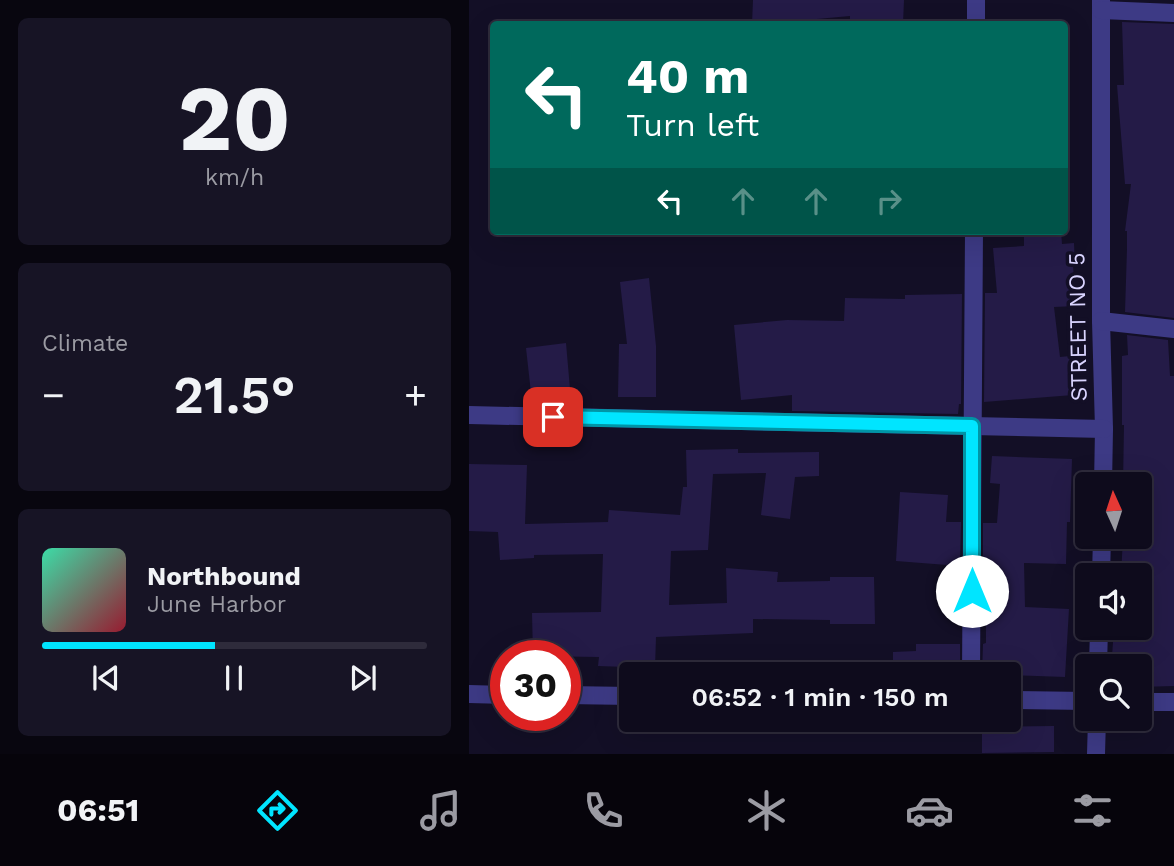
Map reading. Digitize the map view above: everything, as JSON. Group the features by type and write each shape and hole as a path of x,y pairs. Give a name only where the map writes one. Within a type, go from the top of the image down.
{"street":[{"path":"976,0 976,21"},
{"path":"1101,5 1174,13"},
{"name":"STREET NO 5","path":"1101,5 1103,472"},
{"path":"971,662 974,235"},
{"path":"1101,321 1174,329"},
{"path":"469,415 1104,429"},
{"path":"469,694 490,695"},
{"path":"581,695 619,696"},
{"path":"1021,700 1075,701"},
{"path":"1152,702 1174,702"},
{"path":"1096,754 1097,731"}],"building":[{"path":"753,0 904,0 903,21 850,21 850,16 795,21 752,21"},
{"path":"1122,22 1174,24 1174,318 1125,312 1125,231 1131,184 1125,184 1117,85 1124,85"},
{"path":"1024,235 1061,235 1062,244 1074,243 1076,306 1054,307 1060,357 1070,356 1073,395 984,402 985,293 997,293 993,248 1024,246"},
{"path":"649,278 656,346 656,397 618,397 619,344 627,344 620,282"},
{"path":"962,294 961,404 958,414 792,411 792,395 741,400 734,325 787,320 844,321 845,298 905,299 905,295"},
{"path":"1127,335 1168,340 1170,376 1174,376 1174,686 1152,687 1152,654 1112,654 1113,640 1152,640 1152,563 1122,563 1122,550 1152,549 1152,472 1123,472 1122,356 1128,355"},
{"path":"566,343 570,389 531,393 526,348"},
{"path":"738,449 738,453 819,452 819,476 795,477 790,519 761,515 766,473 713,474 708,550 671,551 669,605 727,603 726,568 778,572 777,582 830,581 830,577 874,577 875,624 830,624 830,620 753,619 753,633 656,637 655,662 619,662 619,667 598,666 599,657 581,657 581,640 533,640 532,613 601,612 603,554 534,555 534,558 500,560 498,532 469,531 469,464 527,465 525,524 608,522 609,510 680,515 683,487 687,487 686,450"},
{"path":"992,456 1072,459 1066,564 1024,563 1025,607 1069,609 1065,677 1021,675 1021,662 982,662 983,644 986,643 983,523 997,523 1000,484 990,483"},
{"path":"900,492 948,495 946,522 961,522 960,566 896,561"},
{"path":"916,644 960,644 960,662 893,662 893,652 916,651"},
{"path":"1021,726 1054,726 1054,752 982,753 982,732 1021,732"}],"route":[{"path":"553,417 972,426 972,591"}]}
